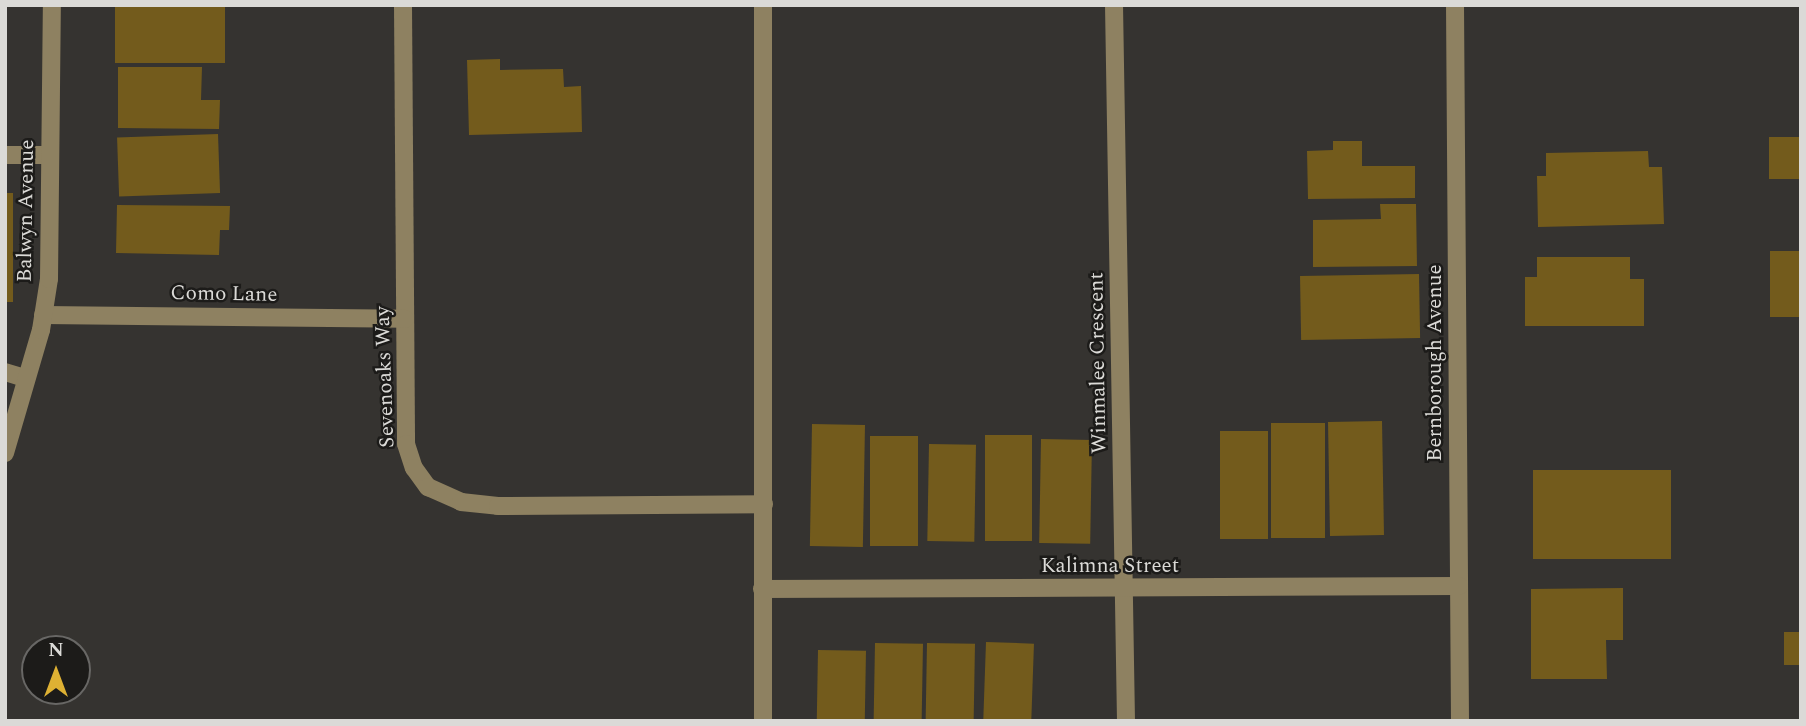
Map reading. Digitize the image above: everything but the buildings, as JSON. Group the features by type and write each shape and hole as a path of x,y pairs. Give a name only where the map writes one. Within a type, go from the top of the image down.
{"street":[{"name":"Balwyn Avenue","path":"5,453 41,330 49,279 52,5"},
{"name":"Sevenoaks Way","path":"403,5 406,444 414,468 428,486 461,502 498,506 764,504"},
{"path":"763,5 763,721"},
{"name":"Winmalee Crescent","path":"1114,5 1126,721"},
{"name":"Bernborough Avenue","path":"1455,5 1460,721"},
{"path":"5,155 50,155"},
{"name":"Como Lane","path":"43,315 405,319"},
{"path":"5,372 25,378"},
{"name":"Kalimna Street","path":"762,589 1459,586"}]}
